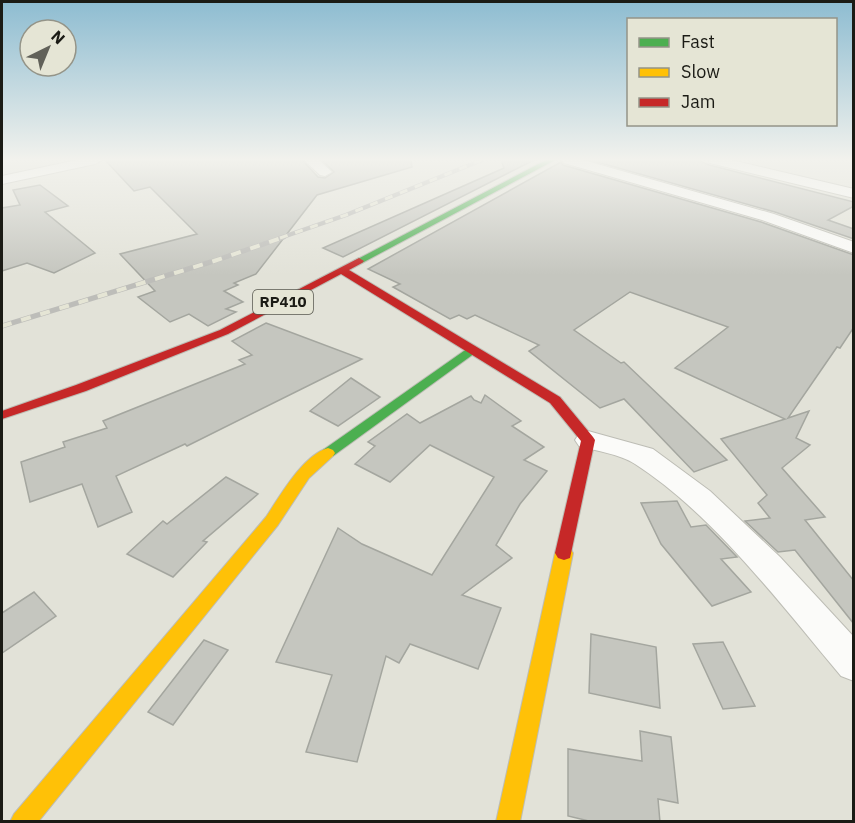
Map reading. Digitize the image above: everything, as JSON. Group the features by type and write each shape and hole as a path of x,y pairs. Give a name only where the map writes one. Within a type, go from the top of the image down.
{"street":[{"name":"RP410","path":"2,415 81,388 224,332 343,271 475,198"},
{"path":"703,198 768,217 854,248"},
{"path":"343,271 555,400 588,440 644,456 700,499 768,566 854,664"},
{"path":"22,822 272,521 304,474 338,445 471,350"},
{"path":"508,822 588,440"}],"building":[{"path":"17,198 58,198 68,206 45,212 95,253 54,273 27,263 2,271 2,208 20,205"},
{"path":"161,198 314,198 256,274 234,283 238,285 224,291 243,302 226,309 236,312 208,326 189,314 170,322 138,297 155,291 120,254 197,234"},
{"path":"435,198 458,198 343,257 323,248"},
{"path":"495,198 679,198 761,222 854,255 854,327 840,348 837,347 788,418 809,411 796,438 810,445 782,468 825,517 805,520 854,581 854,624 795,550 778,552 745,521 770,518 758,503 767,495 721,439 785,419 675,368 728,327 630,292 574,330 621,363 624,362 727,460 694,472 624,399 600,408 529,351 539,345 475,315 467,319 459,315 450,319 393,287 400,284 368,269"},
{"path":"727,198 840,198 854,202 854,206 828,220 854,229 854,239"},
{"path":"266,323 362,359 187,446 185,444 116,476 132,512 98,527 82,484 30,502 21,462 65,447 63,442 107,428 103,421 245,364 239,360 252,355 232,341"},
{"path":"351,378 380,397 338,426 310,411"},
{"path":"485,395 521,421 512,426 544,447 524,460 547,471 520,504 496,545 512,558 462,595 501,608 478,669 410,644 399,663 386,656 357,762 306,752 332,675 276,662 338,528 362,544 432,575 494,477 430,445 390,482 355,464 375,446 368,442 407,414 420,423 471,396 481,403"},
{"path":"226,477 258,494 203,541 207,542 173,577 127,554 163,521 167,524"},
{"path":"677,501 691,527 706,525 737,557 721,559 751,592 712,606 661,544 641,503"},
{"path":"34,592 56,616 2,653 2,613"},
{"path":"591,634 656,647 660,708 589,693"},
{"path":"204,640 228,650 173,725 148,712"},
{"path":"723,642 755,706 723,709 693,644"},
{"path":"640,731 671,737 678,803 658,799 660,822 593,822 568,816 568,749 642,761"}],"railway":[{"path":"280,238 387,198"},
{"path":"2,326 214,261 284,237"}],"traffic: fast":[{"path":"359,261 478,198"},
{"path":"328,453 471,350"}],"traffic: slow":[{"path":"22,822 272,521 304,474 328,453"},
{"path":"508,822 564,553"}],"traffic: jam":[{"path":"2,415 81,388 224,332 359,261"},
{"path":"343,271 555,400 588,440 564,553"}]}
